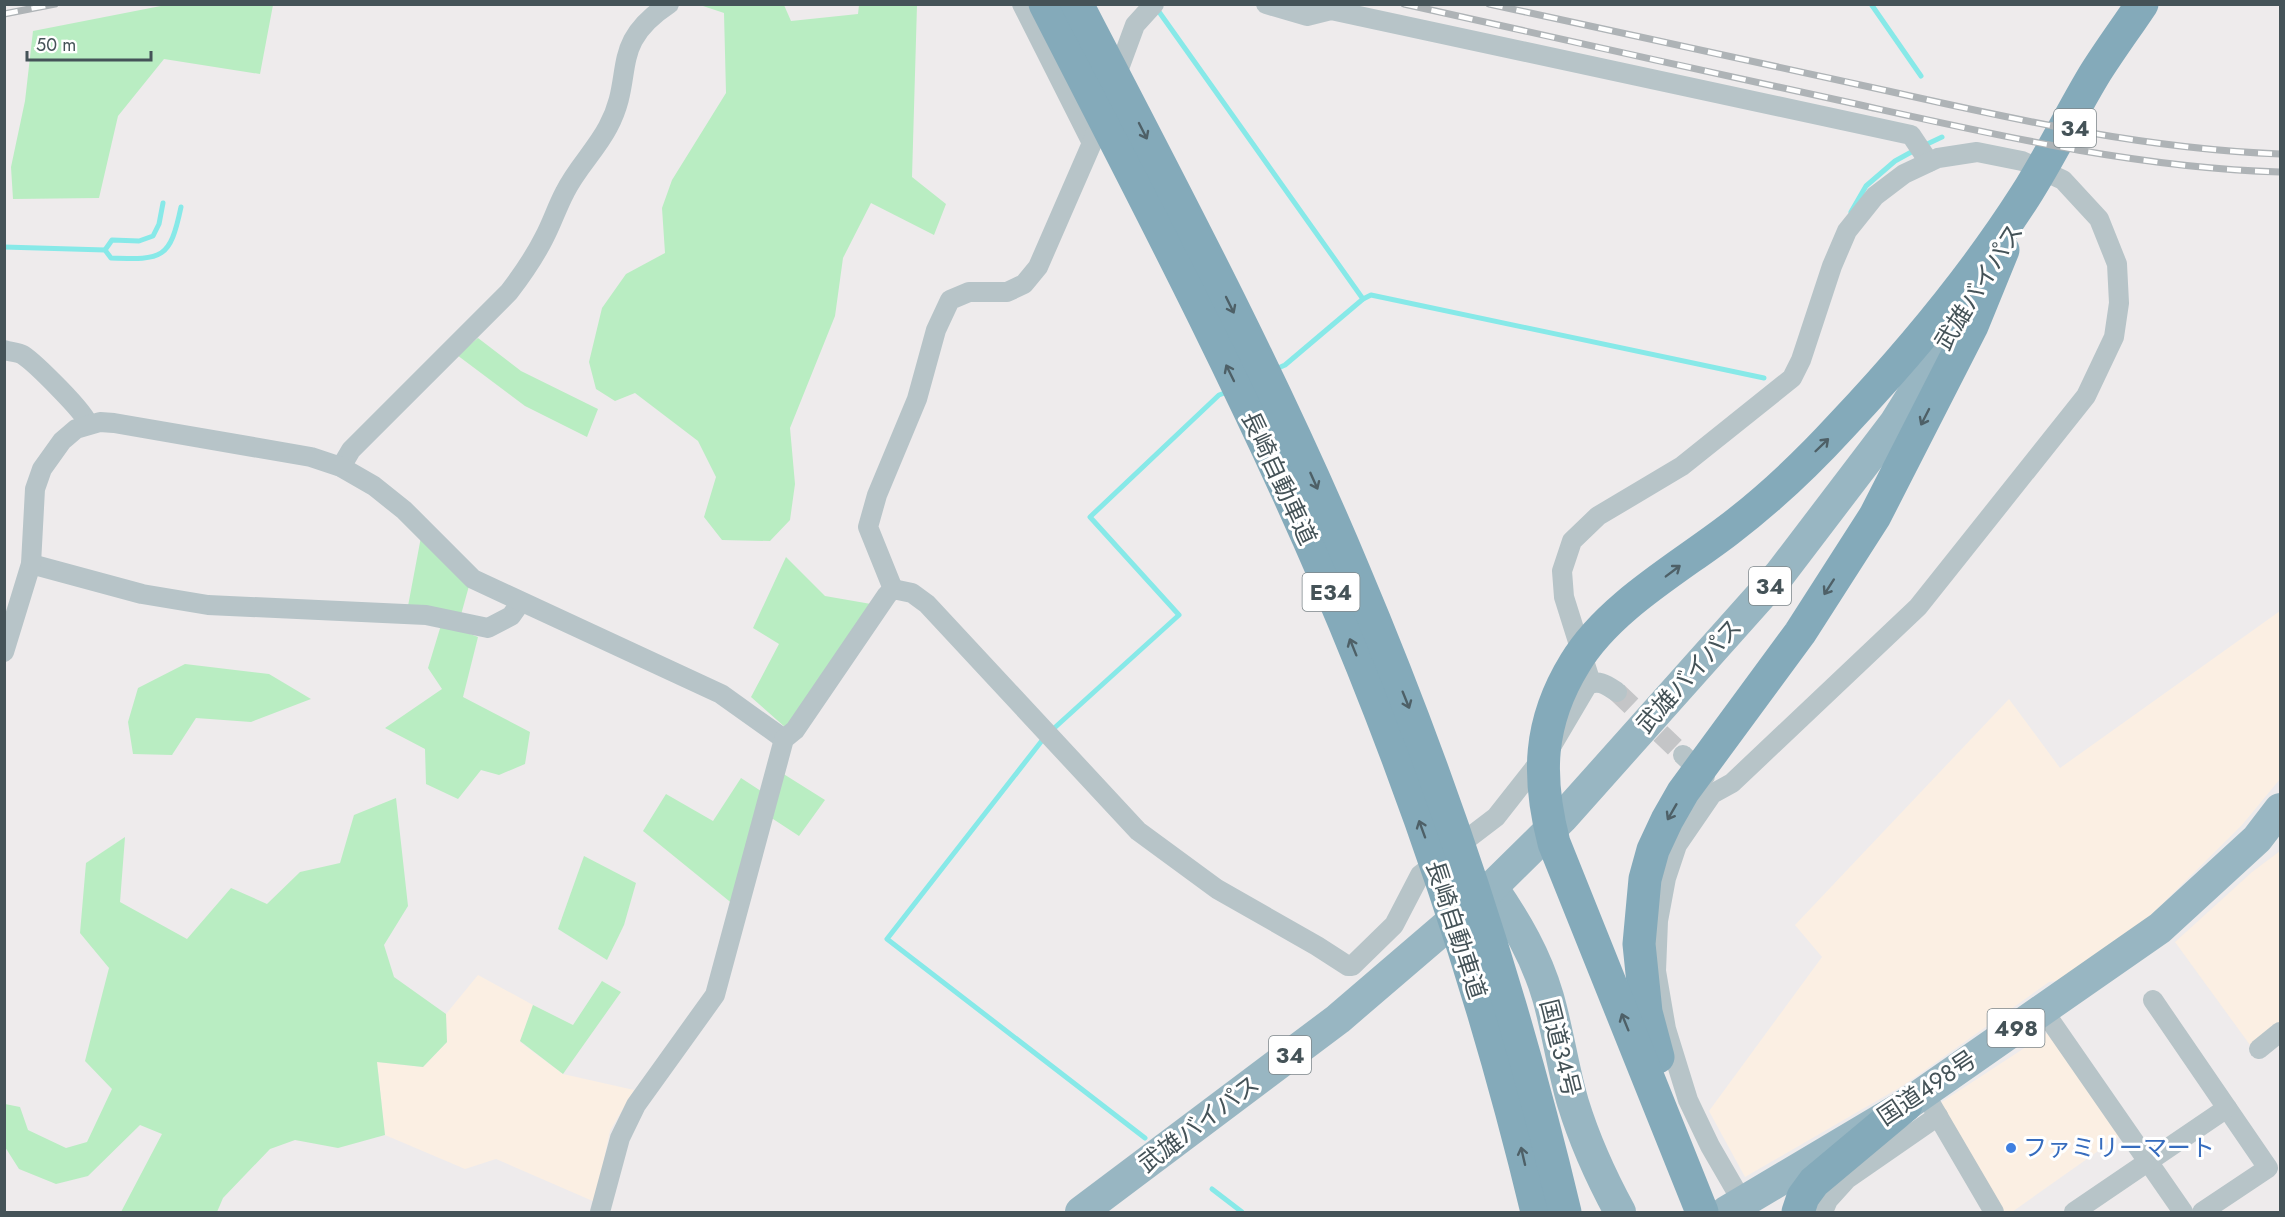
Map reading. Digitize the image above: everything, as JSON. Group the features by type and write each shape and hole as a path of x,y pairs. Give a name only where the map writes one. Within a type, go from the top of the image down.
{"highway":[{"name":"長崎自動車道","path":"1045,4 1153,213 1257,428 1329,588 1389,738 1442,885 1509,1102 1536,1212"},
{"name":"長崎自動車道","path":"1077,4 1209,261 1285,418 1354,570 1416,724 1504,981 1542,1116 1565,1212"},
{"path":"1729,1209 1653,1044 1646,1012 1639,944 1645,879 1653,850 1693,759 1800,633 1875,516 1972,326 1996,250 2094,76 2143,4"},
{"path":"1702,1212 1554,843 1542,785 1543,753 1549,723 1559,692 1576,661 1596,635 1626,606 1731,528 1792,474 1840,427 1996,250"},
{"name":"武雄バイパス","path":"1081,1212 1338,1019 1492,888 1563,817 1780,574 1895,423 1996,250"},
{"name":"国道498号","path":"1729,1209 1922,1104 2043,1010 2160,928 2257,839 2280,809"},
{"name":"国道34号","path":"1492,888 1515,922 1533,956 1548,997 1572,1101 1586,1142 1620,1212"},
{"path":"1798,1212 1803,1197 1814,1182 1922,1104"}],"street":[{"path":"341,467 351,450 509,292 529,266 545,238 565,191 608,127 619,100 626,53 638,30 669,4"},
{"path":"1022,4 1092,143"},
{"path":"1266,4 1307,16 1331,10 1911,135 1929,162"},
{"path":"892,589 868,527 877,495 917,399 936,330 950,300 969,292 1007,292 1024,284 1038,267 1092,143 1135,26 1151,7"},
{"path":"1591,683 1564,597 1562,571 1572,541 1598,516 1682,466 1792,378 1801,360 1832,266 1847,231 1875,196 1904,174 1938,158 1977,152 2022,161 2063,180 2099,219 2117,264 2120,303 2114,337 2086,396 1918,607 1732,783 1712,794 1677,845 1666,878 1658,921 1656,970 1666,1029 1688,1100 1710,1146 1729,1209"},
{"path":"4,350 22,355 73,403 87,418 88,424"},
{"path":"4,652 31,564 35,489 42,469 62,441 76,429 100,422 114,423 311,457 341,467 374,486 404,510 473,579 721,694 784,739"},
{"path":"31,564 142,594 208,605 426,615 488,628 511,616 521,602"},
{"path":"892,589 912,593 927,604 1138,831 1217,889 1317,946 1347,966 1352,966 1394,925 1420,875 1496,817 1551,747 1587,686 1591,683 1605,684 1617,692"},
{"path":"600,1212 620,1138 636,1105 714,995 784,739 795,730 892,589"},
{"path":"1693,759 1712,786 1712,794"},
{"path":"2153,1000 2268,1168 2202,1212"},
{"path":"2043,1010 2182,1212"},
{"path":"2259,1049 2280,1032"},
{"path":"1823,1212 1828,1200 1847,1179 1922,1104 1994,1212"},
{"path":"2074,1212 2227,1108"}],"shaded area":[{"path":"2280,611 2280,779 2242,825 2147,919 2063,980 2049,982 1904,1085 1745,1177 1709,1111 1822,957 1795,925 2009,699 2060,768"},
{"path":"2280,851 2280,1039 2258,1056 2175,942 2252,872"},
{"path":"478,975 533,1005 520,1042 563,1074 634,1090 610,1131 595,1202 496,1159 465,1169 385,1135 377,1062 423,1067 447,1042 446,1014"},
{"path":"2049,1032 2121,1135 2012,1212 1988,1212 1928,1111"}],"green space":[{"path":"171,4 273,5 260,74 164,59 118,116 99,198 13,199 11,167 25,101 33,31"},
{"path":"700,5 784,5 791,21 858,14 859,5 917,5 912,177 946,204 934,235 871,203 843,258 835,316 790,428 795,484 790,520 770,541 722,540 704,517 716,477 698,441 635,393 615,401 596,389 589,362 602,308 626,274 665,253 662,208 672,180 726,93 724,13"},
{"path":"478,338 521,371 598,409 587,437 525,406 457,355"},
{"path":"421,537 469,586 457,629 478,637 463,697 530,732 525,764 499,775 481,770 458,799 426,784 425,749 385,728 442,689 428,668 445,612 408,606"},
{"path":"786,557 825,596 871,604 786,728 751,697 779,644 753,628"},
{"path":"185,664 269,674 311,699 251,722 196,718 172,755 133,754 128,722 138,688"},
{"path":"782,773 825,800 799,836 758,809 734,905 643,831 666,794 713,821 741,778 775,800"},
{"path":"396,798 408,906 384,945 394,977 446,1014 447,1042 423,1067 377,1062 385,1135 338,1148 295,1140 270,1149 223,1198 217,1212 121,1212 162,1134 140,1125 88,1176 56,1184 19,1169 5,1147 5,1104 20,1107 28,1130 66,1148 87,1142 112,1089 85,1061 109,968 80,933 86,863 125,837 120,902 187,939 231,888 267,904 300,872 340,863 354,815"},
{"path":"584,856 636,883 624,925 607,960 558,929"},
{"path":"602,981 621,992 563,1074 520,1041 533,1005 573,1025"}],"waterway":[{"path":"1871,4 1921,76"},
{"path":"1157,9 1363,299"},
{"path":"1923,146 1942,137"},
{"path":"1851,212 1866,186 1895,161 1915,150"},
{"path":"105,250 112,240 139,241 153,236 159,224 163,203"},
{"path":"4,247 105,250 111,258 153,256 168,247 181,207"},
{"path":"1276,369 1285,365 1363,299 1371,295 1764,378"},
{"path":"1051,731 1179,615 1090,517 1219,395 1230,391"},
{"path":"1044,738 887,939 1145,1138"},
{"path":"1212,1189 1242,1212"}],"tunnel":[{"path":"1617,692 1683,755"}],"railway":[{"path":"4,14 55,4"},
{"path":"1404,4 2014,138 2173,164 2280,172"},
{"path":"1489,4 2082,132 2181,146 2280,154"}],"place":[{"name":"ファミリーマート","path":"2011,1148"}]}
